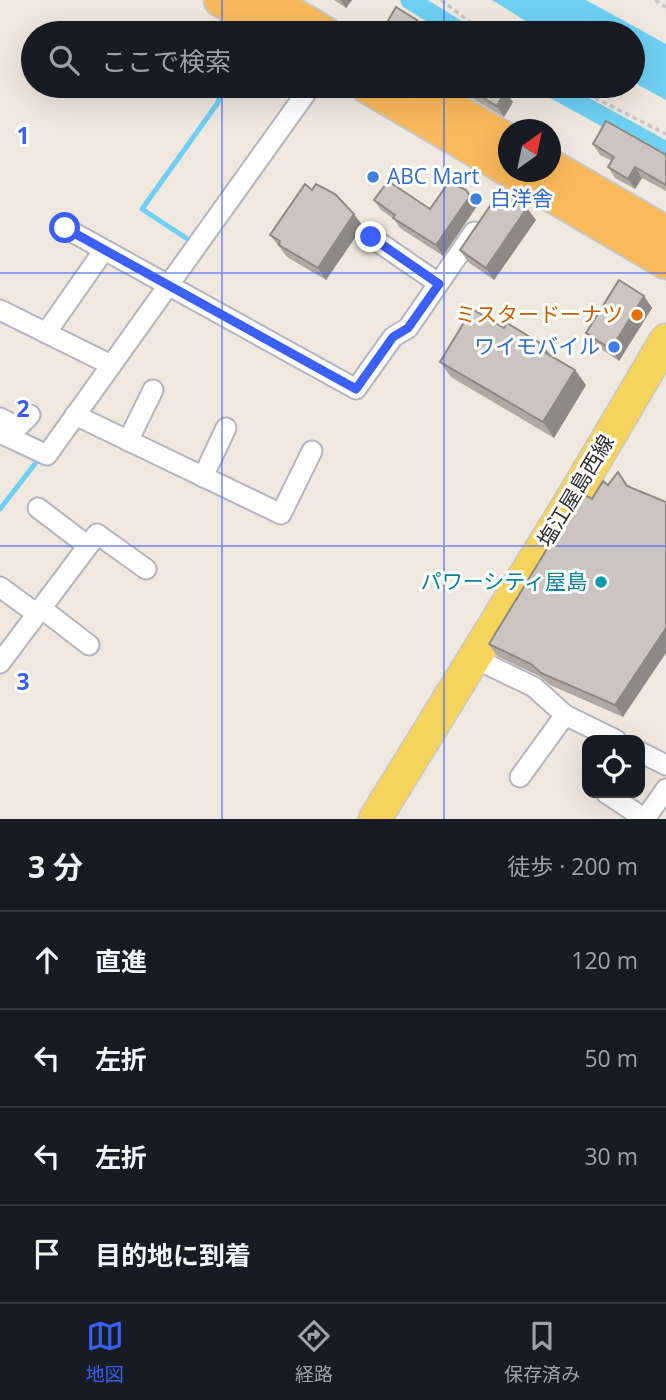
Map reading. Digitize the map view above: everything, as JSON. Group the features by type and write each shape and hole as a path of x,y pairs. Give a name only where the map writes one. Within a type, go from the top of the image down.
{"highway":[{"path":"221,0 257,21"},
{"path":"267,0 303,21"},
{"path":"388,98 498,162"},
{"path":"435,98 498,135"},
{"path":"561,172 666,233"},
{"path":"531,182 666,262"}],"main road":[{"name":"塩江屋島西線","path":"375,819 666,341"}],"street":[{"path":"0,433 47,456 302,98"},
{"path":"65,228 356,389 393,337 408,328 485,216"},
{"path":"371,237 439,284"},
{"path":"46,333 104,250"},
{"path":"0,310 111,365"},
{"path":"128,440 153,390"},
{"path":"0,418 18,427 30,415"},
{"path":"75,415 281,514 312,451"},
{"path":"204,477 226,428"},
{"path":"38,508 88,546"},
{"path":"0,663 97,534 146,569"},
{"path":"0,587 89,645"},
{"path":"474,657 534,687 565,715 606,735"},
{"path":"520,777 565,715"},
{"path":"645,754 666,765"},
{"path":"614,798 645,819 666,789"}],"path":[{"path":"441,0 469,21"},
{"path":"655,0 666,7"},
{"path":"596,98 666,134"}],"water":[{"path":"492,0 586,0 624,21 526,21"},
{"path":"645,32 666,44 666,100 645,89"}],"building":[{"path":"396,7 417,20 416,21 388,21"},
{"path":"483,98 501,98 497,106"},
{"path":"606,121 666,155 666,185 635,167 628,179 608,167 614,157 593,144"},
{"path":"388,181 430,209 449,182 466,190 470,196 436,245 393,218 395,215 374,200"},
{"path":"305,184 312,190 316,184 335,194 354,214 318,268 279,245 280,241 270,235"},
{"path":"501,190 527,208 486,268 460,250"},
{"path":"619,280 644,296 611,349 586,333"},
{"path":"472,309 504,328 507,323 543,345 541,350 575,370 543,422 440,362"},
{"name":"パワーシティ屋島","path":"618,472 627,486 666,502 666,628 615,705 541,673 531,664 489,644 581,493 592,499 603,481 608,485"}],"waterway":[{"path":"410,0 444,21"},
{"path":"192,242 142,209 219,98"},
{"path":"570,98 666,151"},
{"path":"0,509 41,456"}],"place":[{"name":"ABC Mart","path":"373,177"},
{"name":"白洋舎","path":"476,199"},
{"name":"ミスタードーナツ","path":"637,315"},
{"name":"ワイモバイル","path":"614,347"},
{"name":"パワーシティ屋島","path":"601,582"}],"route":[{"path":"65,228 356,389 393,337 408,328 439,284 371,237"}]}
